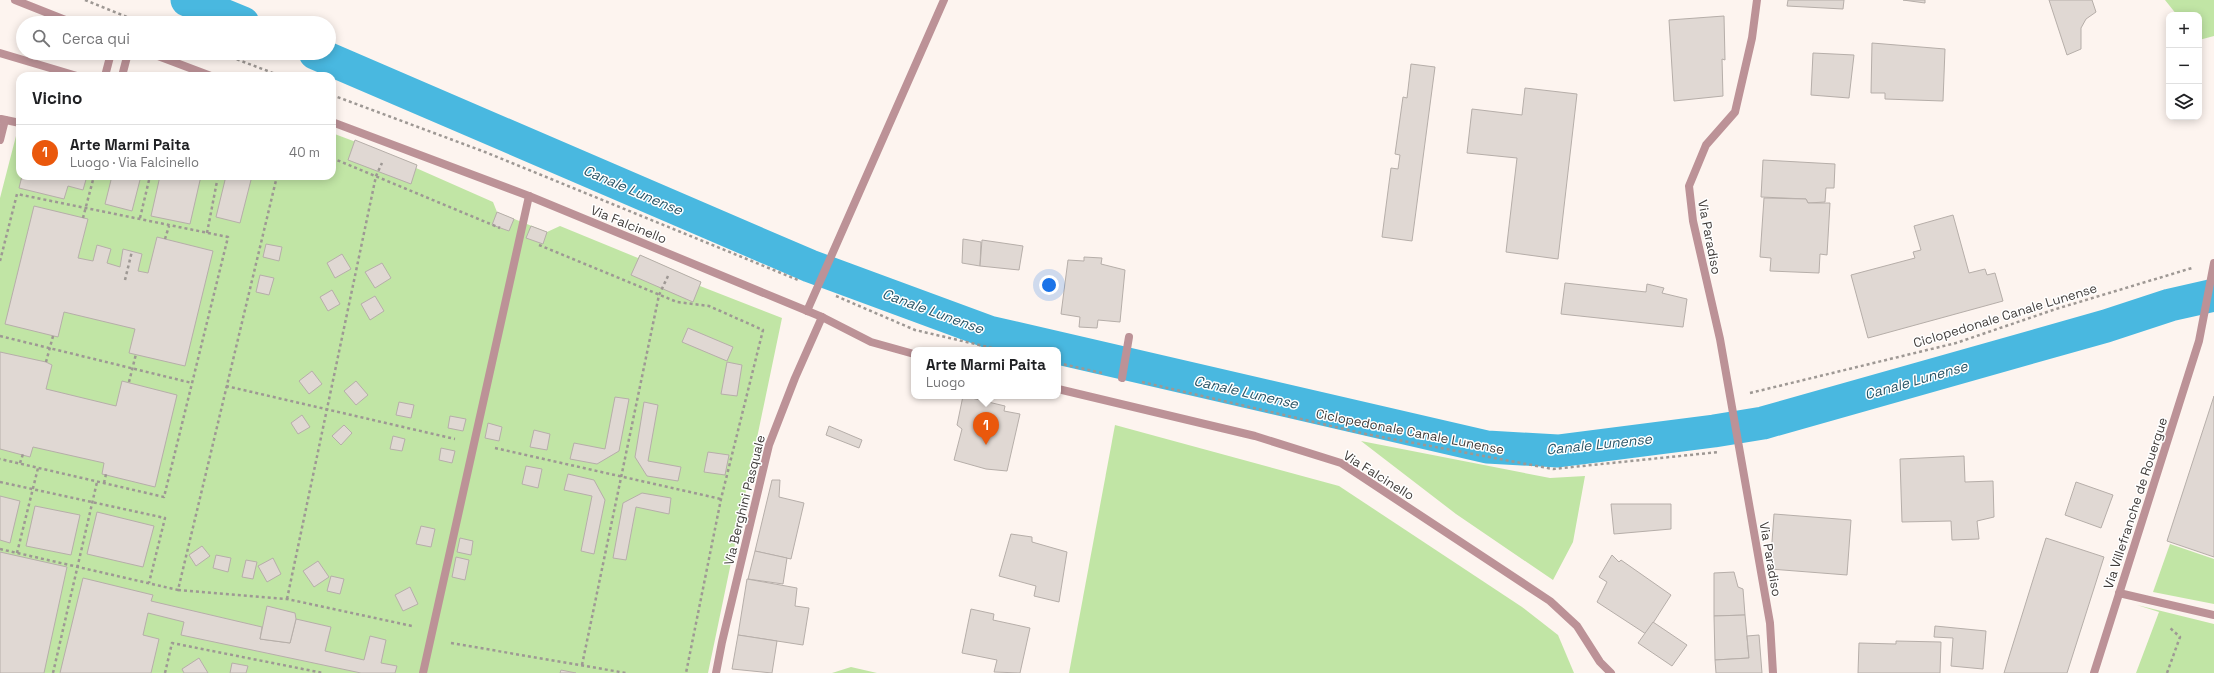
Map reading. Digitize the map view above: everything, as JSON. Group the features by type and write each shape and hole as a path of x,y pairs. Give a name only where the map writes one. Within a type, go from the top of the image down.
{"street":[{"path":"15,0 55,16"},
{"path":"807,311 944,0"},
{"name":"Via Paradiso","path":"1757,0 1752,38 1735,112 1706,145 1689,186 1693,221 1720,339 1770,622 1773,673"},
{"path":"0,53 16,58"},
{"path":"23,60 64,72"},
{"path":"106,72 109,60"},
{"path":"123,72 126,60"},
{"path":"168,60 200,72"},
{"path":"0,140 3,119 16,122"},
{"name":"Via Falcinello","path":"336,124 529,196 822,317 872,342 911,353"},
{"path":"423,673 529,196"},
{"name":"Via Villefranche de Rouergue","path":"2094,673 2199,341 2214,263"},
{"name":"Via Berghini Pasquale","path":"716,673 769,445 795,378 822,317"},
{"path":"1123,375 1129,337"},
{"name":"Via Falcinello","path":"1061,389 1255,436 1341,463 1550,601 1577,626 1600,662 1611,673"},
{"path":"2119,593 2214,615"}],"path":[{"path":"85,0 125,16"},
{"path":"239,60 270,72"},
{"path":"336,160 659,295 677,302 709,306 763,330 720,499 686,673"},
{"path":"287,599 376,176"},
{"path":"82,218 93,180"},
{"path":"140,218 149,180"},
{"path":"207,233 217,180"},
{"path":"178,590 276,180"},
{"path":"0,261 17,194 228,237 164,497 0,459"},
{"path":"165,239 169,226"},
{"path":"125,280 132,251"},
{"name":"Ciclopedonale Canale Lunense","path":"1730,397 1956,343 2056,309 2199,266"},
{"path":"582,665 659,295 669,275"},
{"path":"817,288 915,330 988,347"},
{"path":"0,336 192,382"},
{"path":"46,362 53,336"},
{"path":"129,382 136,354"},
{"name":"Ciclopedonale Canale Lunense","path":"1061,364 1123,375 1366,434 1553,469 1740,450"},
{"path":"20,463 23,454"},
{"path":"17,553 38,468"},
{"path":"104,484 106,474"},
{"path":"0,482 165,518 150,583"},
{"path":"53,673 97,482"},
{"path":"0,549 178,590 287,599 433,630"},
{"path":"2167,673 2180,637 2163,621 2168,605"},
{"path":"431,640 626,673"},
{"path":"165,673 172,643 323,673"}],"green space":[{"path":"2165,0 2214,0 2214,36 2202,39 2202,12 2175,12"},
{"path":"336,135 417,165 416,168 493,202 497,212 547,232 560,226 638,258 640,255 701,282 700,286 782,318 708,673 0,673 0,198 16,136 16,180 336,180"},
{"path":"1115,425 1339,486 1522,607 1558,635 1574,673 1069,673"},
{"path":"1361,441 1550,478 1585,476 1573,542 1553,580 1456,514"},
{"path":"2170,544 2214,559 2214,604 2153,592"},
{"path":"2137,605 2214,624 2214,673 2136,673 2159,612"},
{"path":"851,667 877,673 832,673"}],"building":[{"path":"1788,0 1844,0 1843,9 1787,6"},
{"path":"1903,0 1925,0 1925,3"},
{"path":"2049,0 2092,0 2096,12 2086,19 2081,28 2081,49 2067,55"},
{"path":"1724,16 1725,60 1722,59 1723,96 1674,101 1669,20"},
{"path":"1872,43 1945,49 1943,101 1885,99 1885,93 1871,93"},
{"path":"1813,53 1854,55 1849,98 1811,95"},
{"path":"1411,64 1435,67 1412,241 1382,237 1391,168 1398,169 1400,155 1395,154 1403,97 1407,98"},
{"path":"1525,88 1577,94 1558,259 1506,252 1517,158 1467,153 1472,109 1522,115"},
{"path":"355,140 417,165 411,184 348,160"},
{"path":"1763,160 1835,164 1834,188 1826,188 1825,202 1808,203 1806,199 1761,197"},
{"path":"21,180 86,180 83,190 68,186 64,199 19,188"},
{"path":"111,180 140,180 132,211 105,204"},
{"path":"159,180 200,180 190,224 151,216"},
{"path":"225,180 251,180 240,223 216,217"},
{"path":"1764,198 1806,199 1808,203 1830,203 1827,255 1820,254 1819,273 1770,271 1771,258 1760,257"},
{"path":"34,206 88,219 78,258 93,261 97,245 111,249 107,263 120,267 123,249 142,254 138,271 148,273 157,237 213,251 185,366 129,353 135,329 64,312 58,337 5,324"},
{"path":"497,212 514,219 509,231 492,225"},
{"path":"1953,215 1969,273 1985,269 1987,275 1995,273 2003,301 1868,338 1851,275 1915,258 1913,252 1921,250 1914,226"},
{"path":"531,226 547,232 543,244 526,238"},
{"path":"963,239 981,242 980,266 962,263"},
{"path":"982,240 1023,246 1019,270 980,266"},
{"path":"266,244 282,247 279,261 263,257"},
{"path":"342,254 351,269 335,278 327,263"},
{"path":"640,255 701,282 693,302 631,275"},
{"path":"1084,257 1102,258 1101,264 1125,270 1120,322 1098,320 1097,328 1079,327 1080,317 1061,314 1068,260 1084,261"},
{"path":"382,263 391,278 375,288 365,272"},
{"path":"260,275 274,278 269,295 256,292"},
{"path":"1565,283 1646,292 1647,284 1664,288 1662,293 1687,299 1683,327 1561,314"},
{"path":"332,290 340,304 328,311 320,297"},
{"path":"375,296 384,311 370,320 361,304"},
{"path":"688,328 733,347 727,361 682,342"},
{"path":"0,352 46,362 52,365 46,389 116,406 122,381 177,395 155,487 102,474 104,463 33,447 30,457 0,449"},
{"path":"727,362 742,365 737,396 721,394"},
{"path":"312,371 322,384 309,394 299,381"},
{"path":"356,381 368,395 356,405 344,391"},
{"path":"2214,396 2214,557 2167,541"},
{"path":"615,397 629,399 619,451 597,464 570,459 574,443 605,449"},
{"path":"962,399 976,399 1005,406 1004,411 1020,414 1007,471 986,469 954,460 962,429 957,425"},
{"path":"399,402 414,405 411,418 396,415"},
{"path":"644,402 658,405 648,461 681,467 678,481 647,476 635,457"},
{"path":"302,415 310,427 298,434 291,423"},
{"path":"450,416 466,419 463,431 448,428"},
{"path":"488,423 502,427 499,441 485,438"},
{"path":"344,425 352,433 341,445 332,436"},
{"path":"829,426 862,440 859,448 826,435"},
{"path":"534,430 550,434 547,450 530,447"},
{"path":"393,436 405,439 402,451 390,449"},
{"path":"441,448 455,451 452,463 439,460"},
{"path":"708,452 729,455 725,475 704,472"},
{"path":"1964,456 1965,482 1993,481 1994,517 1977,521 1979,539 1952,540 1951,521 1902,522 1900,459"},
{"path":"526,466 542,469 538,488 522,484"},
{"path":"568,474 594,480 605,500 594,554 581,551 592,496 564,490"},
{"path":"772,480 780,480 779,497 804,503 791,559 755,551"},
{"path":"2076,482 2113,495 2101,528 2065,515"},
{"path":"642,493 671,498 669,514 636,507 626,560 613,558 623,503"},
{"path":"0,496 20,501 10,543 0,540"},
{"path":"1611,504 1671,504 1671,529 1614,534"},
{"path":"35,506 80,515 71,555 26,546"},
{"path":"97,512 154,526 143,567 87,554"},
{"path":"1774,514 1851,520 1847,575 1770,569"},
{"path":"421,526 435,529 431,547 416,544"},
{"path":"1011,534 1032,537 1032,542 1067,552 1059,602 1034,596 1036,586 999,576"},
{"path":"460,538 473,541 471,555 457,552"},
{"path":"2046,538 2104,557 2067,673 2004,673"},
{"path":"202,546 210,556 196,566 189,555"},
{"path":"755,551 787,558 783,584 748,579"},
{"path":"0,552 67,567 44,673 0,673"},
{"path":"216,555 231,558 228,572 213,568"},
{"path":"1612,555 1619,562 1621,560 1671,595 1646,634 1597,602 1607,582 1599,577"},
{"path":"456,557 469,560 465,580 452,577"},
{"path":"273,558 281,574 267,582 258,566"},
{"path":"246,560 257,562 253,579 242,577"},
{"path":"318,561 329,577 314,587 303,571"},
{"path":"1734,572 1738,587 1743,589 1745,615 1714,616 1714,573"},
{"path":"331,576 344,579 340,594 327,591"},
{"path":"83,578 153,595 151,601 262,627 260,639 290,643 296,619 331,627 325,651 364,660 370,636 386,640 381,663 397,666 395,673 361,673 181,635 184,622 148,613 143,635 159,639 151,673 60,673"},
{"path":"747,579 797,588 795,606 809,608 803,645 738,635"},
{"path":"410,587 418,604 403,611 395,595"},
{"path":"267,606 295,613 296,619 290,643 260,639"},
{"path":"971,609 994,614 993,620 1030,628 1020,673 994,672 997,660 962,653"},
{"path":"1745,615 1749,658 1715,660 1714,616"},
{"path":"1653,622 1687,645 1672,666 1638,643"},
{"path":"1935,626 1986,631 1983,669 1951,666 1953,638 1934,637"},
{"path":"738,635 777,641 772,673 732,669"},
{"path":"1759,635 1762,673 1716,673 1715,660 1749,658 1747,636"},
{"path":"1896,641 1941,642 1940,673 1858,673 1859,643 1896,644"},
{"path":"199,658 208,673 184,673 182,669"},
{"path":"232,663 248,666 246,673 230,673"},
{"path":"561,670 576,673 560,673"}],"waterway":[{"name":"Canale Lunense","path":"187,0 226,16"},
{"name":"Canale Lunense","path":"331,60 810,266 989,332 1054,347"},
{"name":"Canale Lunense","path":"1061,349 1487,447 1558,451 1714,431 1763,423 2106,326 2170,305 2214,295"}],"place":[{"name":"Arte Marmi Paita","path":"986,445"}]}
